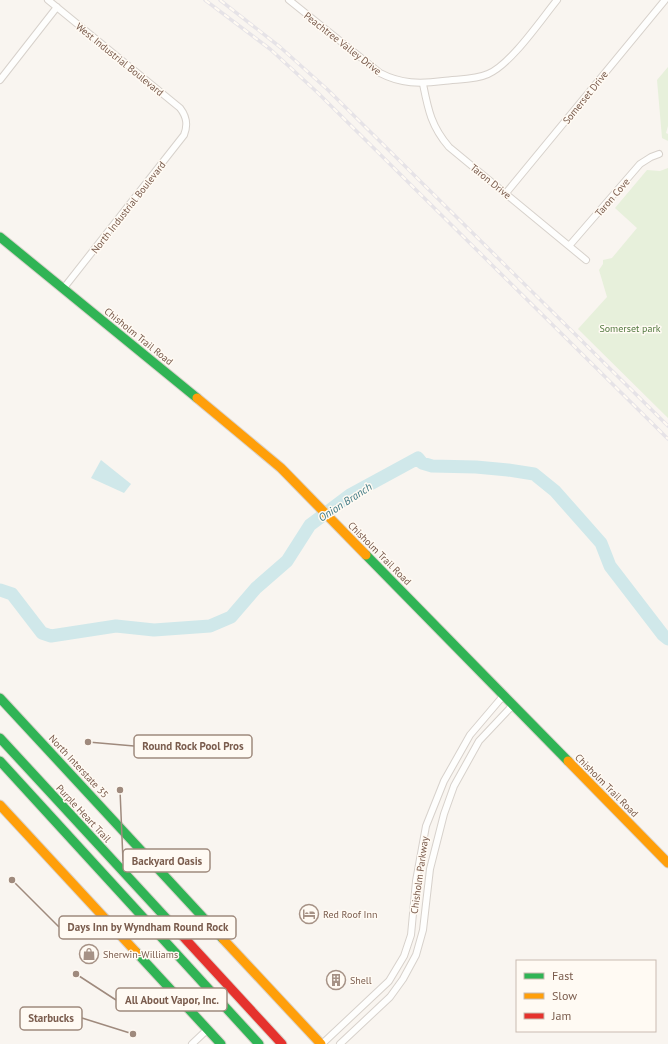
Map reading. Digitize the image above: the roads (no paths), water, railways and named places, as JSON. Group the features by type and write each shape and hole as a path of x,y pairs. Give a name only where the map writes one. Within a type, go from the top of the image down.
{"main road":[{"name":"Chisholm Trail Road","path":"0,237 281,468 668,862"},
{"name":"North Interstate 35","path":"0,698 322,1044"},
{"name":"Purple Heart Trail","path":"0,738 282,1044"},
{"path":"0,761 258,1044"},
{"path":"0,805 221,1044"}],"street":[{"name":"West Industrial Boulevard","path":"48,0 180,108 186,117 186,123"},
{"name":"Peachtree Valley Drive","path":"289,0 380,73 402,82 423,84 478,77 488,74 502,65 557,0"},
{"name":"Somerset Drive","path":"506,193 665,0"},
{"path":"0,80 57,7"},
{"name":"Taron Drive","path":"423,84 430,115 441,137 449,146 586,260"},
{"name":"North Industrial Boulevard","path":"63,289 184,135 186,123"},
{"name":"Taron Cove","path":"569,246 640,164 659,154"},
{"name":"Chisholm Parkway","path":"322,1044 389,981 404,956 411,935 416,881 426,826 444,781 470,735 504,696"},
{"name":"Chisholm Parkway","path":"340,1044 390,997 403,979 416,956 423,930 430,869 444,814 454,786 479,741 513,705"},
{"path":"357,1012 365,1020"},
{"path":"192,1044 208,1029"}],"water":[{"path":"101,460 131,484 124,493 91,478"}],"waterway":[{"name":"Onion Branch","path":"0,590 12,594 42,633 51,636 116,626 154,630 210,626 231,617 256,588 287,561 310,525 350,495 418,458 422,463 432,466 476,467 534,474 555,491 601,543 610,566 663,635 668,639"}],"railway":[{"path":"205,0 270,49 318,93 668,439"},
{"path":"220,0 280,47 328,90 668,426"}],"place":[{"name":"Round Rock Pool Pros","path":"88,742"},
{"name":"Backyard Oasis","path":"120,790"},
{"name":"Days Inn by Wyndham Round Rock","path":"12,880"},
{"name":"Red Roof Inn","path":"309,914"},
{"name":"Sherwin-Williams","path":"89,954"},
{"name":"All About Vapor, Inc.","path":"76,974"},
{"name":"Shell","path":"336,980"},
{"name":"Starbucks","path":"133,1034"}],"park label":[{"name":"Somerset park","path":"630,328"}]}
